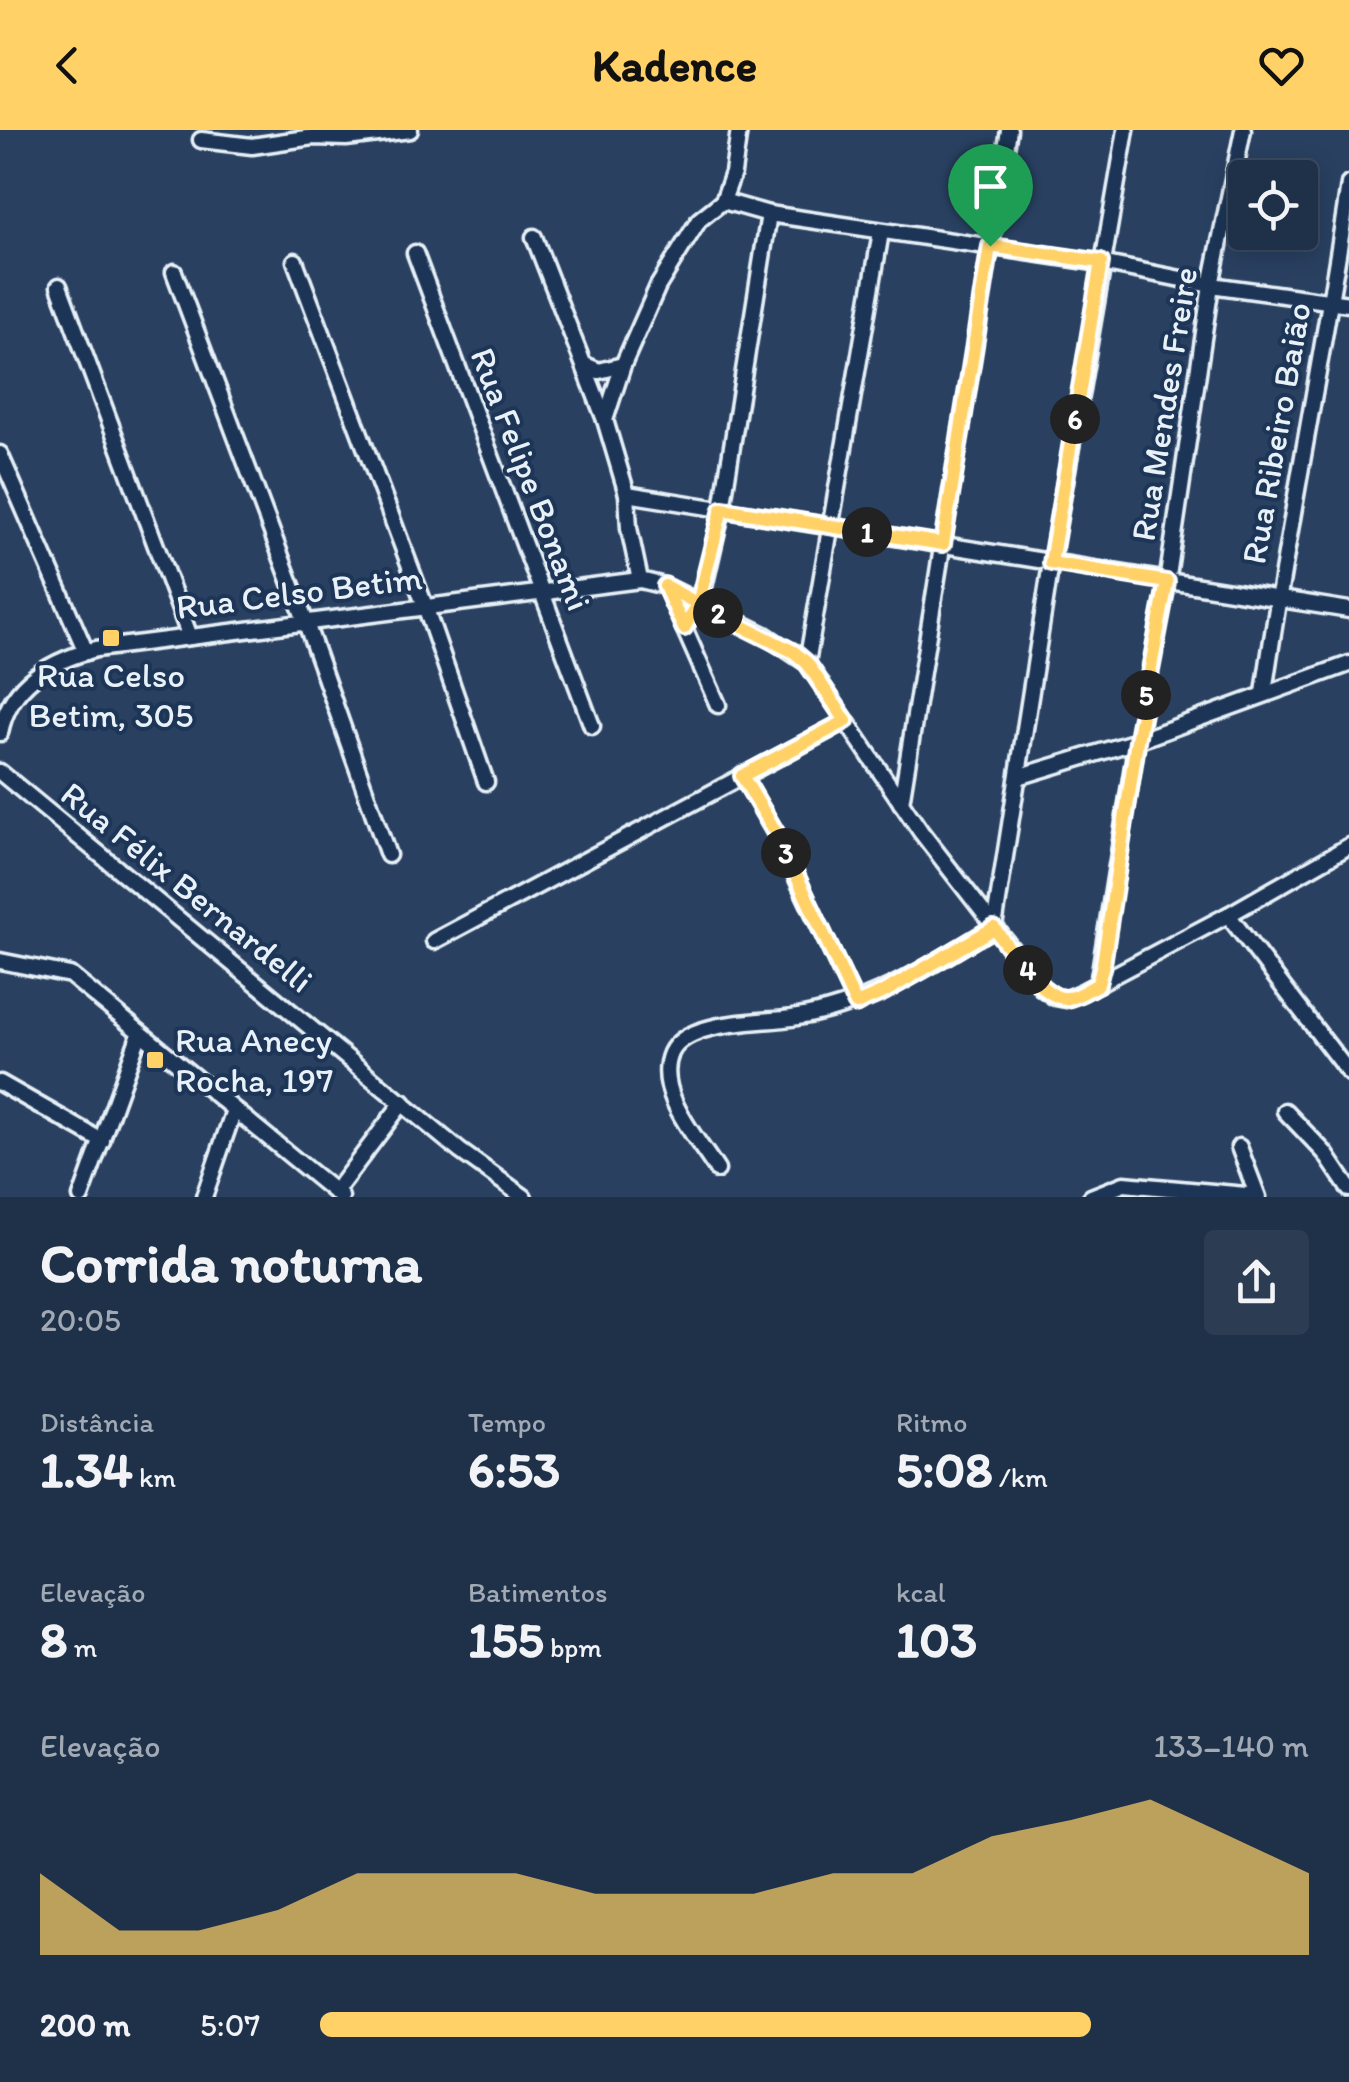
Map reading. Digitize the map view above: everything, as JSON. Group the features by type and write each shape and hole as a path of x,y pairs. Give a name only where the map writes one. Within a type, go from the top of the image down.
{"street":[{"path":"201,140 252,146 410,130"},
{"path":"605,420 623,365 673,260 699,220 723,201 733,173 739,130"},
{"path":"900,803 1009,130"},
{"path":"994,928 1051,563 1126,130"},
{"name":"Rua Mendes Freire","path":"1098,984 1167,582 1211,285 1243,130"},
{"name":"Rua Ribeiro Baião","path":"1264,693 1276,599 1332,302 1349,184"},
{"path":"723,201 769,214 1101,262 1211,285 1349,304"},
{"path":"684,628 698,604 722,509 769,214"},
{"path":"807,663 881,232"},
{"path":"534,237 605,420 627,494 629,528 640,580 665,586 765,634 807,663 900,803 1042,988 1066,999 1228,915 1349,846"},
{"name":"Rua Felipe Bonami","path":"415,253 592,726"},
{"path":"295,261 425,606 486,782"},
{"path":"174,272 306,622 388,855"},
{"path":"59,286 190,637"},
{"path":"585,365 599,371 623,365"},
{"path":"0,454 86,652"},
{"path":"627,494 1349,610"},
{"name":"Rua Celso Betim","path":"0,728 11,699 29,678 86,652 640,580"},
{"path":"665,586 718,705"},
{"path":"1018,777 1137,741 1349,664"},
{"path":"434,941 846,721"},
{"name":"Rua Félix Bernardelli","path":"0,772 460,1151 524,1197"},
{"path":"742,776 778,836 856,1004"},
{"path":"1228,915 1349,1073"},
{"path":"717,1170 672,1097 667,1078 674,1048 701,1030 796,1018 856,1004 994,928"},
{"path":"0,961 70,975 338,1194 403,1102"},
{"path":"81,1197 140,1033"},
{"path":"0,1082 102,1141"},
{"path":"204,1197 234,1110"},
{"path":"1285,1111 1325,1153 1349,1189"},
{"path":"1091,1197 1127,1191 1258,1196 1238,1147"}],"place":[{"name":"Rua Celso Betim, 305","path":"111,638"},
{"name":"Rua Anecy Rocha, 197","path":"155,1060"}],"route":[{"path":"990,246 943,544 722,509 698,604 665,586 684,628 698,604 765,634 794,652 807,663 846,721 742,776 778,836 856,1004 994,928 1042,988 1055,997 1066,999 1098,984 1103,964 1137,741 1167,582 1051,563 1101,262 990,246"}]}
